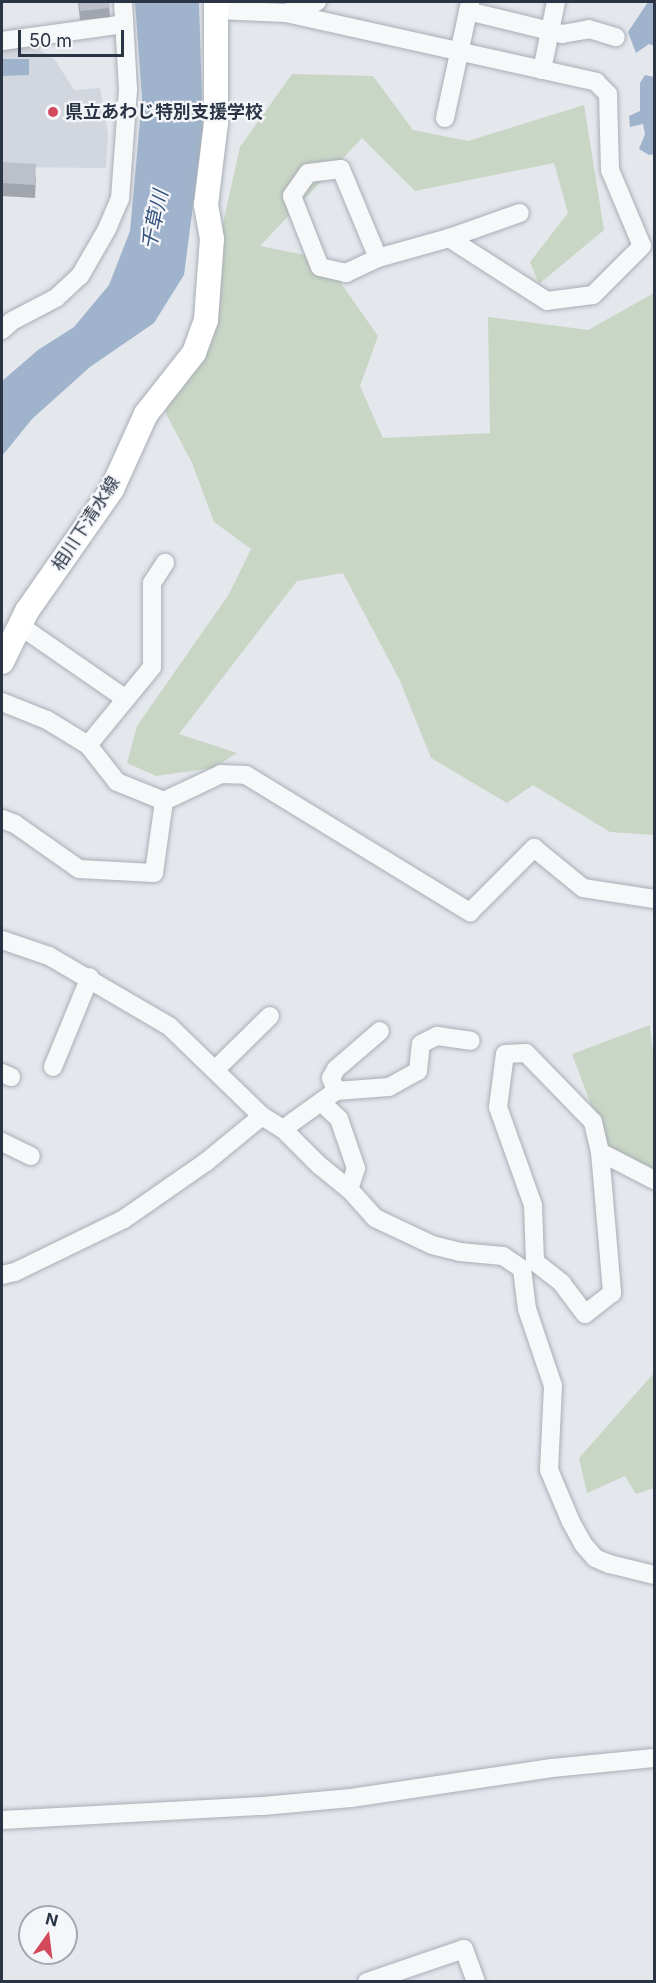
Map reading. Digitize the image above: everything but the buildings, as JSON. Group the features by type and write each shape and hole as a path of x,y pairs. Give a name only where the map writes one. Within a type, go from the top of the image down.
{"main road":[{"name":"相川下清水線","path":"2,662 19,625 112,489 146,414 194,353 206,320 212,239 206,205 216,122 217,6"}],"street":[{"path":"2,330 12,321 56,298 80,276 107,229 120,199 128,89 123,2"},
{"path":"286,13 317,2"},
{"path":"542,70 556,2"},
{"path":"217,6 286,13 596,82 608,94 610,170 642,246 593,295 547,301 449,238"},
{"path":"445,118 469,6 562,34 589,29 616,37"},
{"path":"2,41 124,24"},
{"path":"378,258 341,169 308,173 292,196 320,267 346,273 378,258 449,238 520,213"},
{"path":"88,745 152,667 152,583 165,563"},
{"path":"19,625 126,699"},
{"path":"2,702 47,720 88,745 117,782 164,801 221,774 246,775 470,912 534,848 583,888 654,899"},
{"path":"2,819 15,824 79,869 154,873 164,801"},
{"path":"2,940 49,956 90,977 169,1026 262,1116 283,1130 319,1166 350,1189 375,1218 432,1245 460,1252 503,1256 528,1266 562,1282 585,1314 612,1293 600,1152 593,1122 526,1053 505,1054 498,1107 533,1205 528,1266 527,1310 553,1386 549,1470 571,1522 583,1544 595,1558 654,1575"},
{"path":"53,1067 90,977"},
{"path":"215,1070 270,1017"},
{"path":"336,1091 331,1078 336,1069 380,1031"},
{"path":"283,1130 336,1091 389,1087 418,1071 421,1044 437,1036 471,1041"},
{"path":"321,1102 339,1119 356,1168 350,1189"},
{"path":"2,1275 124,1219 197,1169 262,1116"},
{"path":"2,1142 31,1156"},
{"path":"600,1152 654,1180"},
{"path":"2,1820 296,1803 552,1768 654,1758"},
{"path":"368,1982 465,1949 476,1982"}],"shaded area":[{"name":"県立あわじ特別支援学校","path":"32,44 55,60 74,90 100,88 108,133 106,168 2,167 2,46"}],"green space":[{"path":"292,74 373,76 413,130 468,141 584,105 604,230 539,284 530,262 568,213 554,163 415,191 362,138 260,246 324,259 378,336 360,386 383,438 490,433 488,317 588,330 654,293 654,835 610,832 533,785 507,803 431,758 400,681 343,573 297,581 179,734 237,753 213,768 156,776 127,763 137,726 229,594 251,549 214,522 192,463 165,412 215,323 223,265 221,232 240,147"},
{"path":"650,1025 654,1062 654,1170 607,1148 572,1054"},
{"path":"654,1373 654,1488 636,1494 625,1476 587,1493 579,1458"}],"water":[{"name":"千草川","path":"135,2 199,2 203,129 184,275 154,323 90,367 32,419 2,456 2,381 38,350 74,327 109,285 130,231 142,98"},
{"path":"648,2 654,2 654,46 649,44 636,53 628,32"},
{"path":"2,59 29,59 29,75 2,76"},
{"path":"645,75 654,77 654,154 649,155 639,149 645,134 643,124 630,127 629,116 640,111 640,83"}],"place":[{"name":"県立あわじ特別支援学校","path":"53,112"}]}
